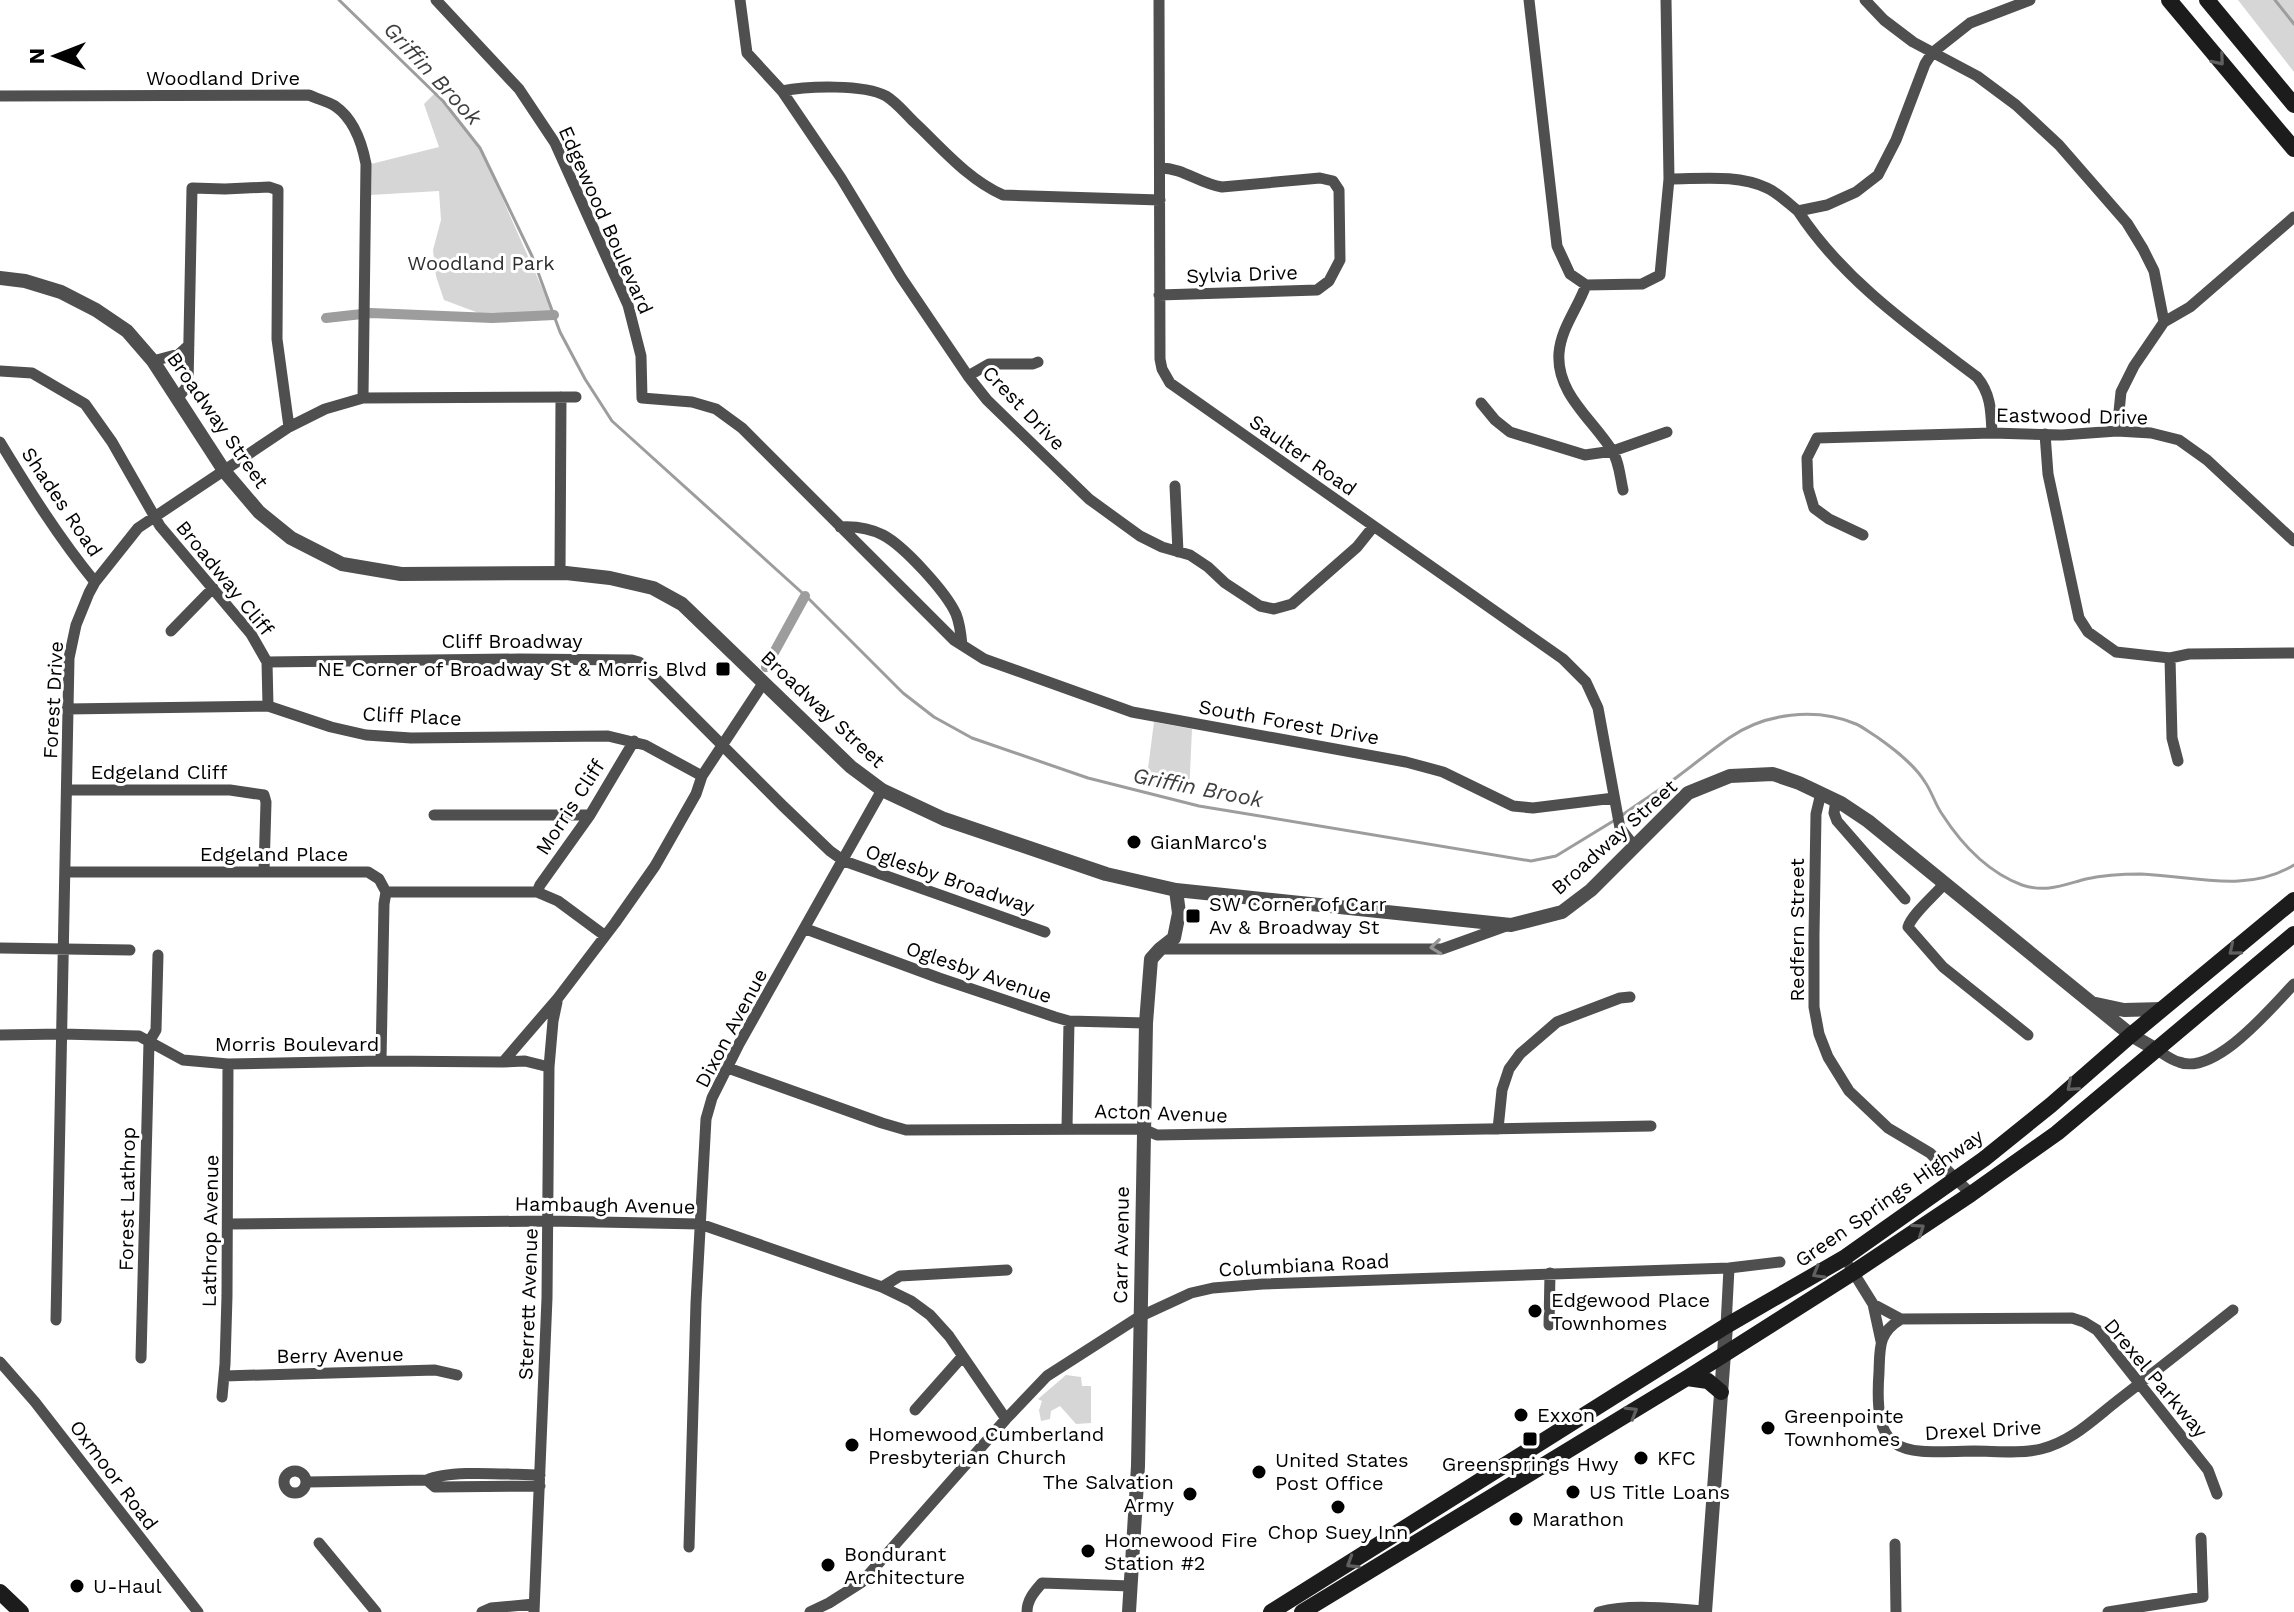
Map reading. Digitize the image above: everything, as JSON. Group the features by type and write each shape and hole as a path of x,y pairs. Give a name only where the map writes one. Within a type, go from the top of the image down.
{"main road":[{"path":"2169,0 2294,149"},
{"path":"2207,0 2294,105"},
{"name":"Green Springs Highway","path":"1271,1612 1726,1326 1844,1258 2051,1105 2294,900"},
{"name":"Green Springs Highway","path":"1302,1612 1687,1378 1971,1194 2057,1133 2294,934"},
{"path":"1687,1378 1708,1381 1721,1392"},
{"path":"0,1592 21,1612"}],"street":[{"name":"Edgewood Boulevard","path":"436,0 519,89 555,143 628,305 641,356 642,398"},
{"name":"Crest Drive","path":"740,0 747,53 782,91 968,376 1008,422 1089,499 1140,536 1162,547 1190,555 1260,606 1274,609 1292,604 1357,547 1373,527"},
{"name":"Saulter Road","path":"1159,0 1162,369 1170,383 1563,659 1586,682 1598,708 1620,828 1634,846"},
{"path":"1529,0 1557,246 1570,274 1586,285 1642,284 1660,275 1669,179 1666,0"},
{"path":"1865,0 1884,20 1913,42 1977,76 2016,105 2059,145 2127,223 2154,271 2164,322"},
{"path":"1798,211 1827,205 1856,192 1878,175 1932,53 1970,23 2030,0"},
{"path":"782,91 810,86 884,95 966,172 1003,195 1160,200"},
{"name":"Woodland Drive","path":"0,96 309,95 335,106 350,122 361,141 366,164 363,398"},
{"name":"Sylvia Drive","path":"1159,295 1317,290 1329,281 1340,260 1341,214 1339,190 1333,181 1320,178 1222,187 1207,184 1176,168 1160,168"},
{"path":"1669,179 1752,182 1770,189 1798,211 1813,233 1861,284 1900,320 1977,377 1986,388 1991,406 1992,433"},
{"path":"178,398 188,385 192,188 269,187 278,190 277,339 289,427"},
{"path":"2117,431 2121,392 2134,366 2164,322 2190,307 2294,217"},
{"name":"Broadway Street","path":"0,278 25,281 61,292 127,331 153,361 225,472 259,512 291,538 342,564 401,574 560,573 610,578 653,588 682,604 851,767 882,790 944,819 1106,874 1176,890 1511,925 1562,912 1591,890 1688,793 1730,776 1773,774 1836,800 1868,821 2131,1035 2157,1050"},
{"path":"1586,285 1565,327 1559,353 1560,371 1573,402 1613,451 1623,490"},
{"path":"153,361 179,354 189,345"},
{"path":"968,376 989,364 1038,362"},
{"name":"Broadway Cliff","path":"0,371 32,373 85,404 112,442 160,526 251,634 267,662"},
{"path":"560,573 561,397"},
{"name":"Forest Drive","path":"56,1320 69,658 76,625 95,582 138,528 289,427 325,409 363,398 576,397"},
{"name":"South Forest Drive","path":"642,398 692,402 716,409 742,428 962,645 984,659 1132,712 1406,762 1443,772 1513,806 1533,808 1615,803"},
{"path":"1481,403 1510,432 1585,455 1613,451 1667,432"},
{"name":"Eastwood Drive","path":"1863,535 1814,508 1808,488 1807,458 1817,438 2117,431 2151,433 2179,440 2207,460 2294,541"},
{"path":"2045,434 2048,474 2079,618 2088,632 2116,652 2170,658 2189,654 2294,653"},
{"name":"Shades Road","path":"0,442 32,494 95,582"},
{"path":"1175,486 1178,552"},
{"path":"840,527 867,528 898,545 949,602 961,630 962,645"},
{"path":"171,631 213,588"},
{"path":"2170,658 2172,738 2178,761"},
{"name":"Cliff Broadway","path":"267,662 488,659 639,662 830,851 844,861"},
{"path":"267,662 268,706"},
{"path":"503,1062 558,998 655,866 696,794 702,776 764,682"},
{"name":"Cliff Place","path":"67,709 268,706 366,735 411,738 608,736 645,745 702,776"},
{"name":"Morris Cliff","path":"537,892 590,815 634,741"},
{"name":"Edgeland Cliff","path":"67,790 230,790 264,795 264,871"},
{"name":"Dixon Avenue","path":"689,1547 696,1303 706,1119 712,1098 728,1068 882,790"},
{"name":"Redfern Street","path":"1821,793 1816,814 1814,935 1814,1007 1819,1034 1828,1057 1849,1091 1888,1128 1930,1153 1971,1194"},
{"path":"1836,800 1834,813 1837,821 1905,899"},
{"path":"434,815 590,815"},
{"name":"Oglesby Broadway","path":"844,861 1045,932"},
{"name":"Edgeland Place","path":"65,872 368,872 379,879 386,892"},
{"path":"1944,884 1911,918 1908,927 1943,967 2028,1035"},
{"name":"Carr Avenue","path":"1129,1612 1138,1466 1146,1023 1151,959 1174,938 1179,913 1176,890"},
{"path":"381,1061 386,892 537,892 558,901 604,935"},
{"path":"1160,949 1442,949 1511,925"},
{"name":"Oglesby Avenue","path":"806,929 1069,1021 1146,1023"},
{"path":"0,948 130,950"},
{"name":"Forest Lathrop","path":"141,1358 149,1042 156,1030 158,955"},
{"path":"2157,1050 2181,1064 2208,1061 2222,1054 2247,1032 2294,984"},
{"path":"1498,1129 1502,1090 1509,1069 1520,1054 1557,1022 1630,997"},
{"name":"Sterrett Avenue","path":"534,1608 549,1221 549,1067 558,998"},
{"path":"2094,1003 2124,1010 2163,1009"},
{"path":"1067,1128 1069,1021"},
{"name":"Morris Boulevard","path":"0,1035 139,1036 183,1060 228,1064 525,1061 549,1067"},
{"name":"Lathrop Avenue","path":"222,1397 228,1224 228,1064"},
{"name":"Acton Avenue","path":"728,1068 906,1130 1143,1129 1154,1135 1651,1126"},
{"name":"Hambaugh Avenue","path":"228,1224 549,1221 700,1224 882,1287 911,1301 930,1315 949,1336 1006,1419"},
{"path":"1844,1258 1873,1304"},
{"name":"Columbiana Road","path":"810,1612 862,1582 1047,1376 1139,1317 1191,1293 1213,1288 1390,1278 1729,1268 1780,1262"},
{"path":"1599,1612 1641,1608 1705,1612 1729,1268"},
{"path":"882,1287 900,1276 1007,1270"},
{"path":"1549,1325 1550,1273"},
{"name":"Drexel Parkway","path":"1873,1304 1901,1319 2072,1318 2084,1322 2097,1330 2141,1383 2208,1470 2217,1494"},
{"name":"Drexel Drive","path":"1873,1304 1881,1341 1877,1403 1881,1427 1896,1445 1918,1452 2039,1450 2066,1440 2233,1310"},
{"name":"Drexel Parkway","path":"1889,1326 1901,1319"},
{"name":"Drexel Drive","path":"1881,1341 1889,1326"},
{"path":"915,1410 962,1357"},
{"name":"Oxmoor Road","path":"0,1362 35,1402 198,1612"},
{"name":"Berry Avenue","path":"224,1376 435,1370 457,1375"},
{"path":"307,1482 427,1480 435,1487 472,1480 540,1481"},
{"path":"2108,1612 2203,1597 2201,1538"},
{"path":"319,1543 376,1612"},
{"path":"1895,1544 1896,1612"},
{"path":"1027,1612 1032,1593 1042,1583 1131,1586"},
{"path":"482,1612 491,1608 534,1608"}],"green space":[{"path":"2238,0 2294,0 2294,72"},
{"name":"Woodland Park","path":"435,93 480,148 554,315 492,318 444,300 436,276 433,250 441,220 439,191 370,195 371,164 439,147 424,104"},
{"path":"1154,722 1192,729 1189,795 1146,784"},
{"path":"1066,1375 1081,1377 1082,1386 1091,1386 1091,1423 1076,1424 1060,1406 1051,1411 1050,1419 1041,1421 1039,1410 1042,1401 1038,1399"}],"waterway":[{"name":"Griffin Brook","path":"339,0 443,101 480,148 532,256 560,332 612,421 809,599 903,693 934,717 972,738 1088,778 1199,806 1531,861 1556,856 1615,820"},
{"path":"2275,0 2294,24"},
{"path":"326,318 371,313 492,318 554,315"},
{"path":"766,667 805,596"},
{"name":"Griffin Brook","path":"1621,816 1743,730 1774,718 1808,714 1859,725 1903,757 1920,775 1942,814 1967,847 1998,873 2022,885 2047,888 2093,878 2134,874 2238,881 2276,874 2294,865"}],"place":[{"name":"NE Corner of Broadway St & Morris Blvd","path":"723,669"},
{"name":"GianMarco's","path":"1134,842"},
{"name":"SW Corner of Carr Av & Broadway St","path":"1193,916"},
{"name":"Edgewood Place Townhomes","path":"1535,1311"},
{"name":"Exxon","path":"1521,1415"},
{"name":"Greenpointe Townhomes","path":"1768,1428"},
{"name":"Greensprings Hwy","path":"1530,1439"},
{"name":"Homewood Cumberland Presbyterian Church","path":"852,1445"},
{"name":"KFC","path":"1641,1458"},
{"name":"United States Post Office","path":"1259,1472"},
{"name":"US Title Loans","path":"1573,1492"},
{"name":"The Salvation Army","path":"1190,1494"},
{"name":"Chop Suey Inn","path":"1338,1507"},
{"name":"Marathon","path":"1516,1519"},
{"name":"Homewood Fire Station #2","path":"1088,1551"},
{"name":"Bondurant Architecture","path":"828,1565"},
{"name":"U-Haul","path":"77,1586"}]}
